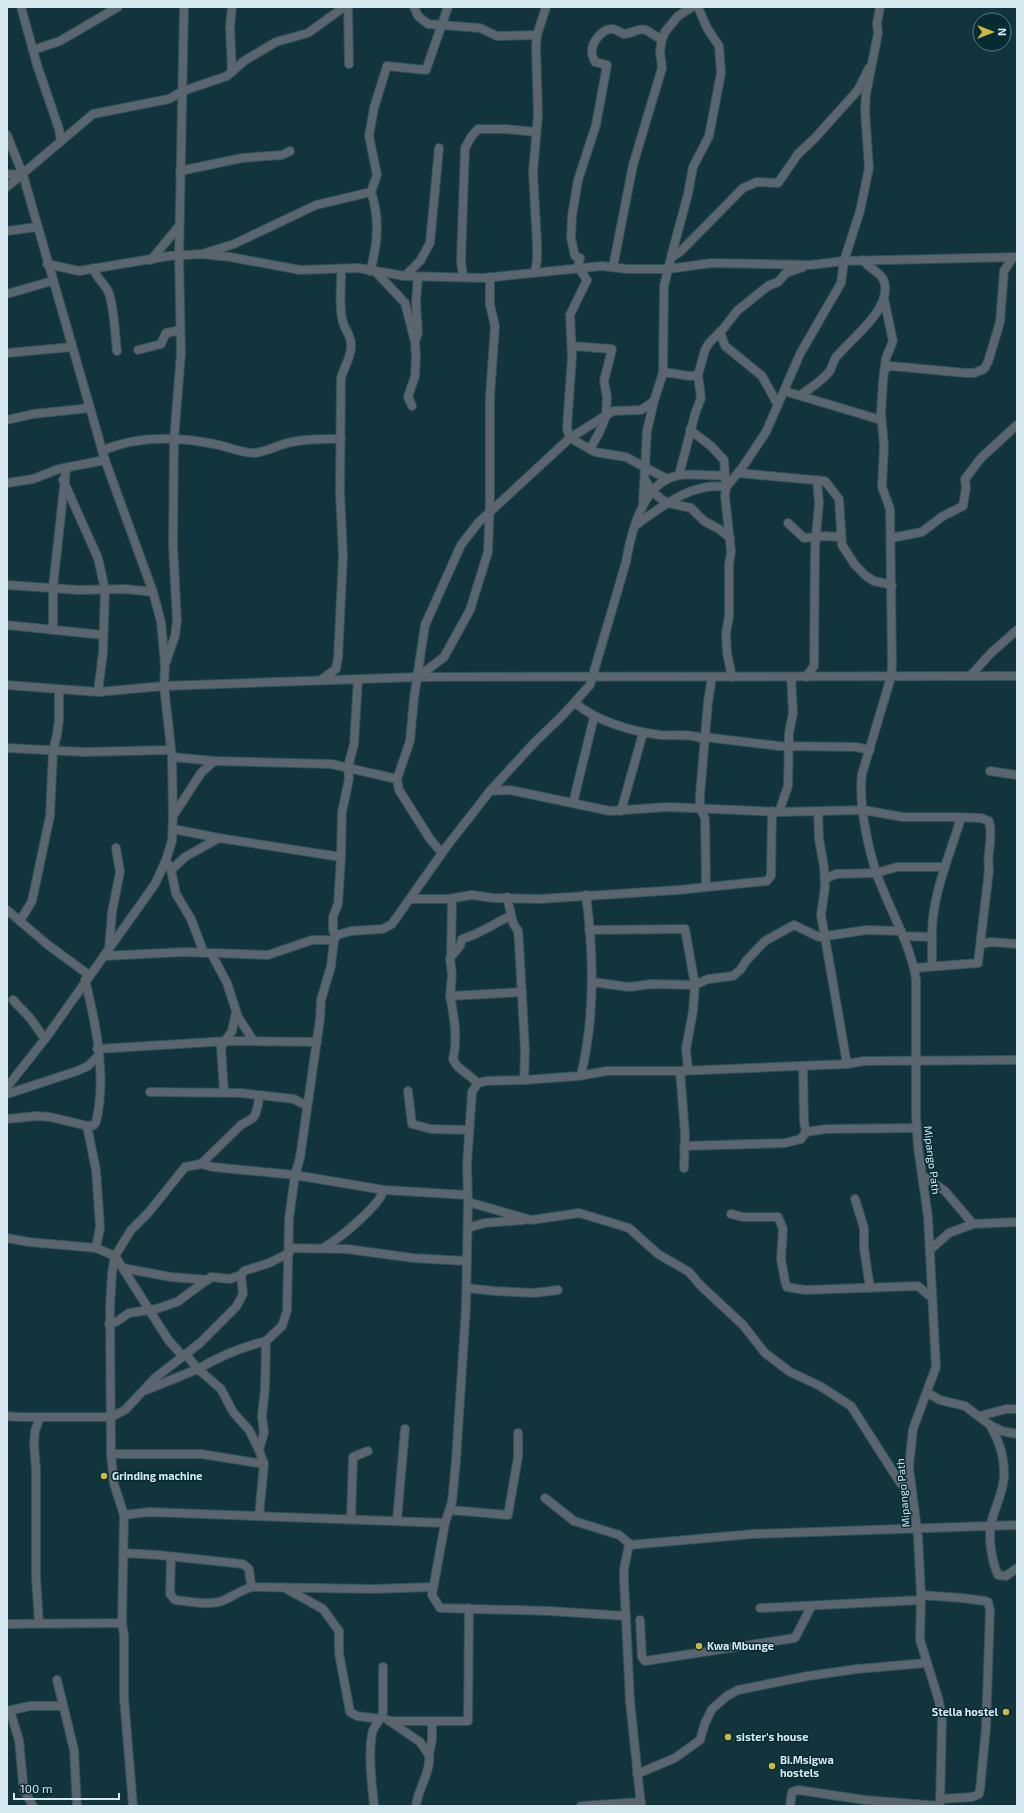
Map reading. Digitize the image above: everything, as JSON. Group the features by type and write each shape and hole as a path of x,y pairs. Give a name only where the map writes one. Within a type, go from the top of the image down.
{"street":[{"path":"21,7 33,50 59,129 61,141"},
{"path":"33,50 60,42 118,7"},
{"path":"165,665 175,636 176,621 173,545 174,440 181,353 179,226 184,7"},
{"path":"232,7 230,27 232,72"},
{"path":"7,187 23,175 92,114 169,99 183,91 227,76 244,62 276,42 308,33 344,7"},
{"path":"348,7 349,64"},
{"path":"414,7 422,21 428,24 480,28 496,36 537,35"},
{"path":"373,271 378,225 377,208 371,192 377,174 369,136 374,108 387,66 426,70 448,7"},
{"path":"534,272 537,260 533,172 538,115 537,35 546,7"},
{"path":"613,267 633,165 662,68 660,51 662,39 665,32 678,16 692,7"},
{"path":"104,956 208,953 268,956 312,940 335,938 344,932 379,930 388,927 411,899 442,853 490,791 535,742 575,703 590,685 643,504 646,481 647,431 654,401 663,373 664,286 688,194 693,167 709,136 721,73 719,46 707,28 698,7"},
{"path":"726,487 738,473 766,432 800,354 841,283 844,261 860,211 869,168 865,110 866,94 878,33 878,9 880,7"},
{"path":"662,39 655,37 645,30 637,29 625,34 612,29 600,34 594,43 592,53 595,62 607,65 596,125 578,180 572,216 571,238 575,256 580,258 578,267 587,280 570,315 572,346 567,428 570,438 595,452 626,457 667,479"},
{"path":"671,258 681,250 743,188 757,182 778,183 798,154 814,139 858,90 873,59"},
{"path":"462,277 463,174 465,148 470,137 478,129 505,129 536,132"},
{"path":"7,135 23,175 47,264 102,451 153,592 161,622 165,665 164,686 171,754 173,816 172,841 166,860 155,884 104,956 87,977 45,1040 9,1082"},
{"path":"405,276 420,261 430,243 439,148"},
{"path":"180,171 242,158 282,155 290,151"},
{"path":"7,174 23,175"},
{"path":"201,254 234,244 316,205 371,192"},
{"path":"151,260 179,226"},
{"path":"7,231 37,227"},
{"path":"47,264 79,271 179,255 201,254 230,257 300,270 358,268 418,277 490,277 578,267 668,269 712,263 810,265 863,260 1015,257"},
{"path":"886,368 891,366 966,373 974,373 984,369 988,362 1000,322 1004,271 1015,257"},
{"name":"Mipango Path","path":"863,260 870,268 881,275 885,283 884,299 893,341 886,358 881,420 884,446 882,488 890,510 893,637 891,677 861,781 863,810 876,872 902,934 916,978 916,1128 930,1250 936,1367 928,1393 911,1436 909,1467 917,1529 921,1598 920,1640 939,1701 942,1720 940,1804"},
{"path":"679,475 690,430 701,398 698,375 705,350 709,343 737,311 768,286 778,282 786,272 810,265"},
{"path":"93,268 96,277 104,284 110,297 117,351"},
{"path":"318,681 336,669 338,658 343,556 340,493 342,378 343,370 350,357 351,344 343,323 340,307 341,269"},
{"path":"373,271 405,303 415,342 415,376 408,397 412,406"},
{"path":"415,342 418,333 416,302 418,277"},
{"path":"418,677 444,657 470,610 488,552 490,512 490,396 495,326 490,305 490,277"},
{"path":"7,294 52,281"},
{"path":"801,395 829,373 835,359 865,328 884,299"},
{"path":"138,350 157,346 161,344 166,333 180,330"},
{"path":"720,332 725,346 762,376 778,405"},
{"path":"572,346 612,349 604,381 607,397 606,416 590,449"},
{"path":"7,353 72,348"},
{"path":"663,373 674,373 686,376 698,375"},
{"path":"784,391 881,420"},
{"path":"442,853 430,839 399,790 396,779 410,741 414,698 425,625 461,545 472,529 570,438 613,412 641,410 654,401"},
{"path":"7,420 33,414 90,408"},
{"path":"891,538 922,532 943,516 963,506 966,488 965,479 981,458 1017,425"},
{"path":"690,430 711,446 724,460 726,487 725,496 731,550 729,565 729,616 726,633 727,653 732,677"},
{"path":"102,451 118,444 129,442 192,440 254,453 264,452 291,442 305,440 341,440"},
{"path":"7,483 33,479 66,468 105,460"},
{"path":"53,630 53,588 66,468"},
{"path":"738,473 825,481 837,496 840,510 840,537 842,546 855,565 866,576 874,581 892,585"},
{"path":"643,504 652,491 667,479 679,475 725,475"},
{"path":"64,480 98,558 105,590 98,692"},
{"path":"806,677 814,666 815,537 819,503 817,480"},
{"path":"646,481 652,491 667,502 691,508 704,521 719,529 730,538"},
{"path":"636,525 667,502 696,490 715,486 726,487"},
{"path":"788,522 802,537 840,537"},
{"path":"7,585 78,590 125,589 153,592"},
{"path":"7,625 103,635"},
{"path":"972,675 991,653 1017,630"},
{"path":"7,685 98,692 164,686 418,677 1017,676"},
{"path":"706,886 705,818 700,808 704,738 712,677"},
{"path":"411,899 452,899 472,895 532,899 678,890 706,886 762,882 769,880 775,811 788,791 789,747 792,713 791,677"},
{"path":"143,1391 198,1369 216,1358 241,1348 266,1341 282,1326 287,1311 289,1219 295,1174 300,1158 317,1042 321,1000 330,966 335,938 333,930 333,917 338,904 342,858 342,812 349,779 348,768 354,744 358,679"},
{"path":"20,921 32,901 50,816 53,751 57,735 59,689"},
{"path":"575,703 594,717 643,733 693,735 718,740 789,747 856,746 870,750"},
{"path":"573,803 594,717"},
{"path":"622,811 643,733"},
{"path":"7,748 53,751 171,754 214,760 331,764 396,779"},
{"path":"173,816 201,774 214,760"},
{"path":"990,771 1017,775"},
{"path":"490,791 510,790 603,810 622,811 649,808 700,808 818,812 863,810 903,816 981,818 989,821 992,832 987,858 989,870 978,964 914,968"},
{"path":"818,812 819,839 824,861 825,878 821,915 847,1064"},
{"path":"932,966 934,908 945,867 960,821 954,817"},
{"path":"173,829 342,858"},
{"path":"171,870 185,857 219,838"},
{"path":"109,949 112,912 119,884 120,872 116,848"},
{"path":"166,860 171,870 176,894 192,919 208,953 227,983 241,1024 253,1040"},
{"path":"825,878 836,874 876,872 897,867 945,867"},
{"path":"581,1075 585,1060 592,982 586,895"},
{"path":"507,897 511,916 518,931 525,1050 524,1080"},
{"path":"452,899 452,975 450,996 454,1016 456,1049 453,1059 457,1066 478,1083"},
{"path":"7,910 87,977 94,1014 100,1091 97,1119 94,1125 87,1126 50,1116 7,1119"},
{"path":"451,956 457,950 462,939 476,936 489,926 511,916"},
{"path":"592,982 629,987 652,984 694,986 708,978 733,976 765,941 794,925 814,936 825,937 866,930 932,937"},
{"path":"589,930 685,929 694,986 693,1011 686,1049 684,1071 684,1168"},
{"path":"981,944 991,942 1017,944"},
{"path":"450,996 522,992"},
{"path":"12,1000 30,1018 45,1040"},
{"path":"224,1093 221,1048 232,1031 236,1012"},
{"path":"7,1094 88,1066 98,1052 225,1041 253,1040 317,1042"},
{"path":"626,1616 550,1611 440,1608 432,1595 445,1522 450,1510 456,1461 466,1288 469,1130 472,1092 478,1083 486,1081 524,1080 581,1075 607,1071 684,1071 847,1064 864,1061 1017,1060"},
{"path":"803,1066 804,1122 806,1132"},
{"path":"408,1091 412,1124 431,1129 469,1130"},
{"path":"150,1092 260,1095 294,1099 307,1106"},
{"path":"201,1164 241,1124 253,1118 256,1113 260,1095"},
{"path":"87,1126 96,1170 100,1227 96,1248"},
{"path":"684,1146 785,1143 801,1138 806,1132 826,1129 916,1128"},
{"path":"132,1806 124,1698 124,1636 122,1623 124,1515 114,1484 111,1454 109,1324 115,1256 131,1230 149,1212 185,1167 201,1164 213,1167 295,1174 384,1190 467,1198 531,1220"},
{"path":"922,1175 945,1191 973,1224"},
{"path":"322,1248 342,1236 378,1201 384,1190"},
{"path":"855,1199 864,1228 864,1248 870,1288"},
{"path":"468,1228 484,1223 531,1220 579,1213 601,1218 629,1228 658,1254 689,1272 700,1285 743,1325 765,1354 790,1372 820,1386 851,1406 901,1484 912,1492"},
{"path":"731,1214 743,1217 778,1217 783,1229 781,1259 785,1281 788,1286 805,1290 918,1286 932,1298"},
{"path":"930,1250 949,1233 973,1224 1017,1222"},
{"path":"7,1238 29,1242 96,1248 115,1256 169,1341 221,1389 233,1412 249,1430 264,1464 259,1516"},
{"path":"109,1324 116,1322 129,1312 151,1311 178,1302 213,1277 230,1279 241,1275 244,1271 269,1263 289,1250 322,1248 355,1250 413,1258 466,1261"},
{"path":"124,1268 171,1277 208,1280"},
{"path":"7,1416 111,1417 125,1410 155,1378 200,1343 236,1307 243,1294 241,1275"},
{"path":"466,1288 534,1293 558,1290"},
{"path":"259,1450 264,1433 262,1416 265,1389 266,1341"},
{"path":"928,1393 940,1400 964,1406 980,1416 990,1425 1002,1431 1017,1434"},
{"path":"980,1416 1006,1409 1017,1409"},
{"path":"40,1417 35,1431 34,1444 36,1470 36,1577 40,1623"},
{"path":"990,1425 998,1439 1004,1475 990,1526 991,1553 998,1575 1006,1576 1017,1568"},
{"path":"397,1520 405,1429"},
{"path":"450,1510 508,1515 518,1457 518,1433"},
{"path":"350,1519 353,1457 368,1452"},
{"path":"111,1454 201,1454 264,1464"},
{"path":"545,1498 574,1522 619,1535 630,1544 753,1534 1017,1525"},
{"path":"124,1515 149,1512 445,1522"},
{"path":"581,1806 641,1804 637,1774 634,1727 630,1701 624,1569 630,1544"},
{"path":"124,1553 243,1564 249,1569 250,1584 252,1586"},
{"path":"171,1557 170,1594 175,1600 215,1603 252,1586 373,1589 433,1587"},
{"path":"284,1587 323,1609 339,1631 339,1653 350,1712 356,1716 384,1719 468,1721 469,1608"},
{"path":"760,1608 811,1607 921,1598 962,1598 988,1602 990,1610 986,1728 979,1794 940,1804 865,1800 798,1790 792,1792 790,1806"},
{"path":"640,1620 642,1657 645,1661 795,1638 811,1607"},
{"path":"7,1624 40,1623 83,1625 122,1623"},
{"path":"637,1774 675,1758 700,1740 705,1723 712,1709 727,1696 738,1690 808,1676 857,1669 926,1663"},
{"path":"383,1667 384,1719"},
{"path":"57,1680 74,1750 77,1806"},
{"path":"33,1806 25,1792 19,1740 9,1711 30,1706 63,1706"},
{"path":"384,1719 420,1742 428,1755"},
{"path":"374,1806 371,1778 371,1737 374,1727 384,1719"},
{"path":"416,1806 417,1794 426,1774 428,1755 432,1740 432,1721"}],"place":[{"name":"Grinding machine","path":"104,1476"},
{"name":"Kwa Mbunge","path":"699,1646"},
{"name":"Stella hostel","path":"1006,1712"},
{"name":"sister's house","path":"728,1737"},
{"name":"Bi.Msigwa hostels","path":"772,1766"}]}
